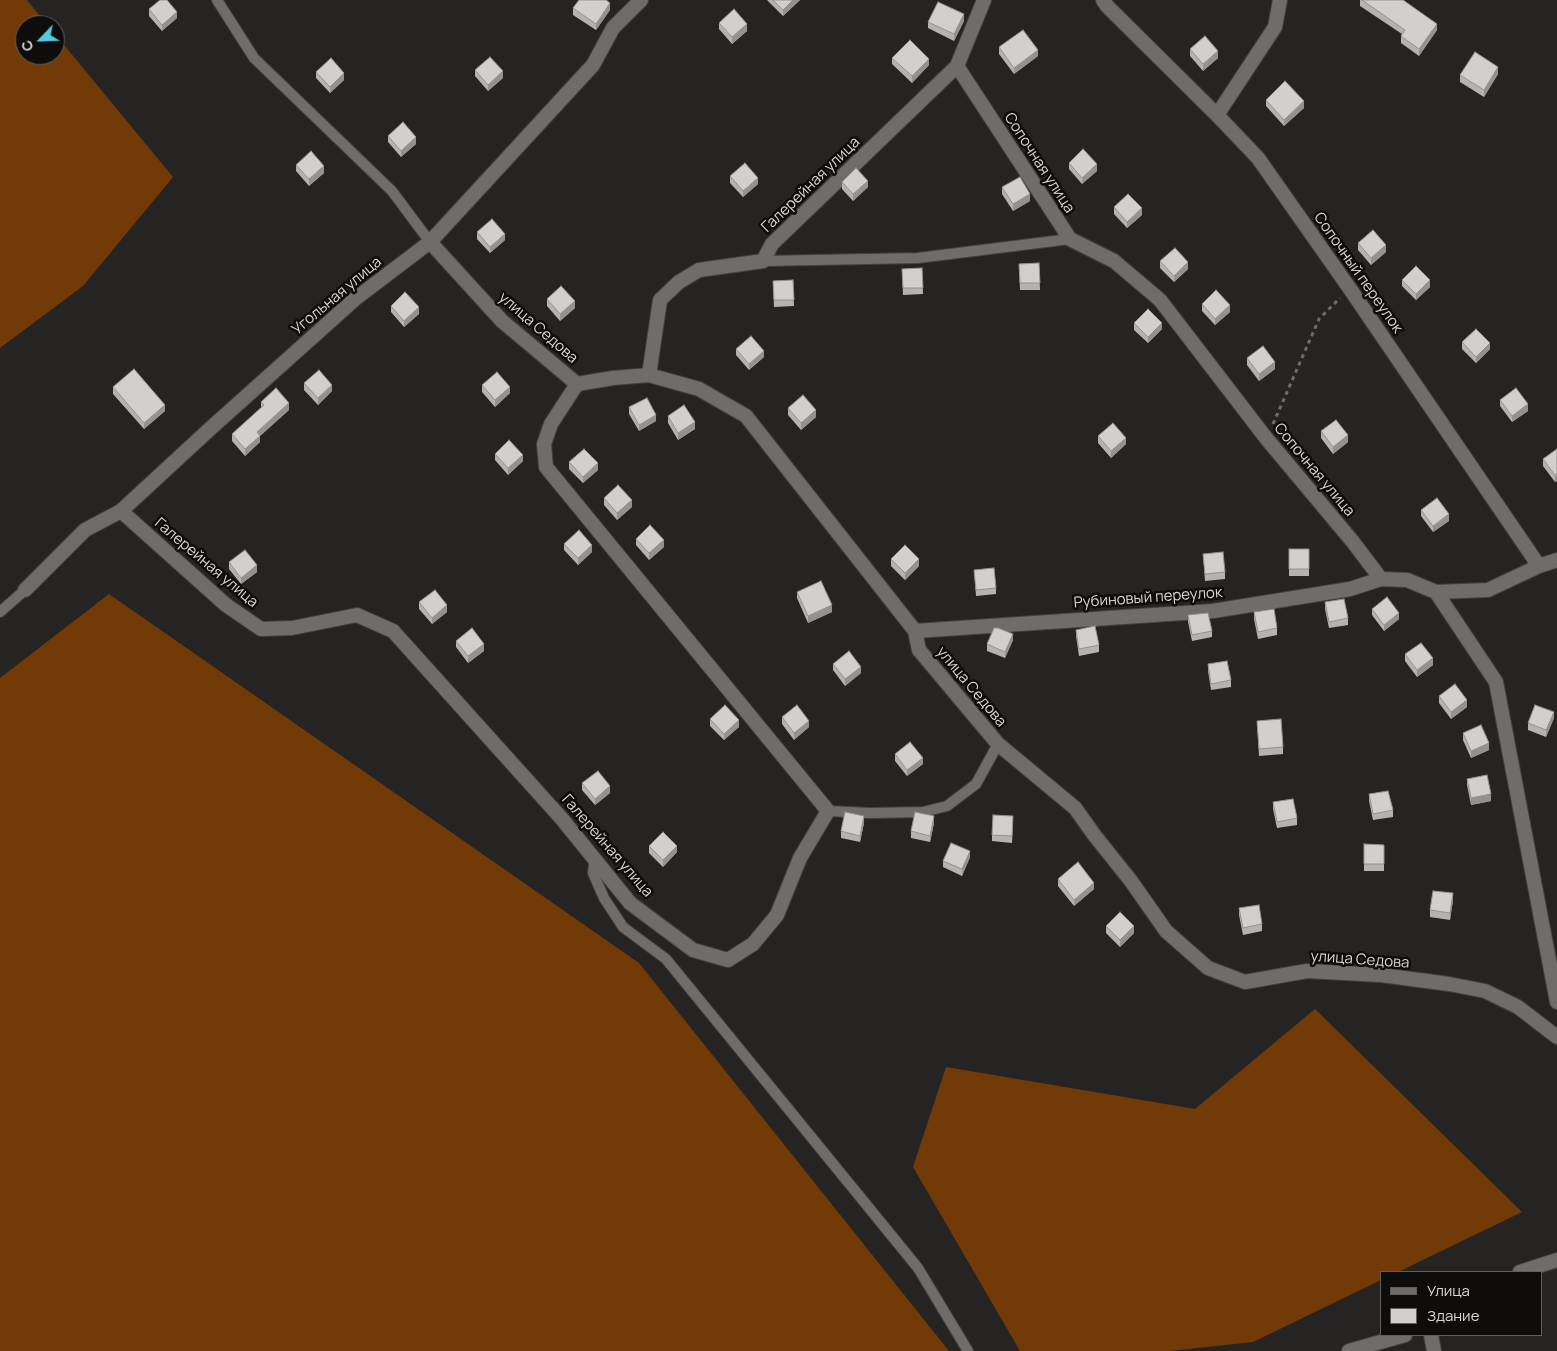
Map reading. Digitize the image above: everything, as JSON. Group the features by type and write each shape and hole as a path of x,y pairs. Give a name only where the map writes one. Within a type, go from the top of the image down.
{"street":[{"name":"Угольная улица","path":"25,590 85,530 121,511 355,299 430,242 593,65 613,28 641,0"},
{"path":"957,66 984,0"},
{"name":"Сопочный переулок","path":"1103,0 1258,158 1539,566"},
{"path":"1217,115 1275,27 1280,0"},
{"name":"Сопочная улица","path":"957,66 1070,239 1114,261 1160,300 1266,438 1347,534 1381,579"},
{"name":"Галерейная улица","path":"763,261 772,244 957,66"},
{"name":"улица Седова","path":"430,242 502,321 577,384 649,375 699,389 746,416 914,631 919,650 998,744 1076,808 1166,931 1208,968 1245,982 1307,971 1381,975 1485,991 1518,1007 1557,1037"},
{"path":"649,375 660,300 679,282 699,270 763,261"},
{"path":"577,384 551,424 544,444 546,466 828,811"},
{"name":"Галерейная улица","path":"121,511 226,605 261,629 292,628 357,615 393,631 562,819 630,903 694,950 728,960 753,944 777,915 800,858 828,811"},
{"path":"1381,579 1407,580 1436,592 1488,590 1539,566 1557,560"},
{"name":"Рубиновый переулок","path":"914,631 1214,611 1350,589 1381,579"},
{"path":"1436,592 1496,682 1557,1002"},
{"path":"1523,1271 1557,1260"},
{"path":"1349,1351 1402,1336"},
{"path":"1431,1336 1434,1351"}],"lane":[{"path":"217,0 254,58 392,191 430,242"},
{"path":"763,261 918,258 1070,239"},
{"path":"0,612 25,590"},
{"path":"828,811 870,813 923,812 947,806 976,784 998,744"},
{"path":"598,863 594,865 593,873 604,898 623,927 666,959 918,1268 968,1351"}],"path":[{"path":"1266,438 1319,319 1350,289"}],"shaded area":[{"path":"0,0 27,0 39,15 15,15 15,65 65,65 65,46 173,177 83,286 0,348"},
{"path":"109,594 639,963 949,1351 0,1351 0,678"},
{"path":"1315,1009 1522,1212 1400,1271 1380,1271 1380,1280 1253,1342 1170,1351 1020,1351 913,1167 946,1067 1195,1109"}],"building":[{"path":"160,0 167,0 177,12 162,25 149,9"},
{"path":"579,0 606,0 610,3 596,24 573,8"},
{"path":"773,0 793,0 783,10"},
{"path":"1362,0 1403,0 1437,24 1419,49 1401,36 1405,30"},
{"path":"938,2 964,14 954,34 928,22"},
{"path":"734,9 747,24 732,37 719,23"},
{"path":"1023,30 1038,50 1014,68 999,47"},
{"path":"1205,36 1218,51 1203,64 1190,49"},
{"path":"910,40 929,59 912,76 892,58"},
{"path":"1475,52 1498,67 1484,90 1460,75"},
{"path":"490,57 503,71 488,85 475,70"},
{"path":"331,58 344,73 330,87 316,72"},
{"path":"1285,81 1304,101 1284,120 1266,100"},
{"path":"403,122 416,137 401,151 388,136"},
{"path":"1083,149 1097,164 1082,178 1069,163"},
{"path":"311,151 324,166 309,179 296,165"},
{"path":"745,163 758,178 743,191 730,176"},
{"path":"856,168 868,181 853,194 842,182"},
{"path":"1020,177 1030,194 1013,204 1002,187"},
{"path":"1128,194 1142,208 1127,222 1114,207"},
{"path":"492,219 505,234 490,247 477,232"},
{"path":"1373,230 1386,245 1371,258 1358,243"},
{"path":"1175,248 1188,262 1174,276 1160,261"},
{"path":"1039,263 1040,283 1020,283 1019,264"},
{"path":"1416,266 1430,280 1416,294 1402,280"},
{"path":"922,268 923,288 903,288 902,269"},
{"path":"793,280 794,300 774,300 773,281"},
{"path":"561,286 575,301 560,314 547,299"},
{"path":"1216,290 1230,305 1215,319 1202,304"},
{"path":"405,292 419,307 404,321 391,306"},
{"path":"1148,309 1162,323 1148,337 1134,323"},
{"path":"1476,329 1490,343 1476,357 1462,342"},
{"path":"751,336 764,351 749,364 736,349"},
{"path":"1263,346 1275,362 1259,374 1247,358"},
{"path":"134,369 165,405 144,423 113,387"},
{"path":"319,370 332,385 318,398 304,383"},
{"path":"497,372 510,387 495,400 482,385"},
{"path":"276,388 289,403 257,432 260,436 245,449 232,434 264,405 261,402"},
{"path":"1516,388 1528,404 1512,416 1500,400"},
{"path":"803,395 816,410 801,423 788,408"},
{"path":"647,398 656,415 639,425 629,407"},
{"path":"684,405 695,422 678,433 668,416"},
{"path":"1336,420 1348,435 1333,447 1321,431"},
{"path":"1113,423 1126,438 1111,451 1098,436"},
{"path":"509,440 523,455 508,468 495,454"},
{"path":"584,449 598,463 583,477 569,462"},
{"path":"1557,449 1557,474 1555,475 1543,459"},
{"path":"618,485 632,500 617,513 604,498"},
{"path":"1437,498 1449,514 1433,526 1421,510"},
{"path":"650,525 664,540 649,553 636,539"},
{"path":"579,530 592,545 578,558 564,544"},
{"path":"905,545 919,559 905,573 891,559"},
{"path":"1289,549 1309,549 1309,569 1289,569"},
{"path":"245,550 257,565 241,578 229,562"},
{"path":"1223,552 1225,572 1205,574 1203,554"},
{"path":"994,568 996,588 976,590 974,570"},
{"path":"821,581 832,605 808,616 797,592"},
{"path":"435,590 447,605 432,618 419,602"},
{"path":"1387,597 1399,613 1384,625 1372,609"},
{"path":"1344,599 1348,618 1329,622 1325,602"},
{"path":"1274,609 1277,628 1258,632 1254,612"},
{"path":"1208,613 1212,631 1192,635 1188,615"},
{"path":"1095,626 1099,645 1079,649 1076,630"},
{"path":"472,628 484,644 468,656 456,641"},
{"path":"994,628 1013,634 1005,652 987,644"},
{"path":"1421,643 1433,658 1417,670 1405,654"},
{"path":"849,651 861,667 845,679 833,664"},
{"path":"1227,661 1231,680 1211,684 1208,664"},
{"path":"1455,684 1467,700 1451,712 1439,696"},
{"path":"725,705 739,720 724,734 710,719"},
{"path":"797,705 809,721 794,733 782,717"},
{"path":"1535,705 1554,712 1546,730 1528,723"},
{"path":"1281,719 1283,747 1259,749 1257,721"},
{"path":"1481,725 1489,743 1471,751 1463,733"},
{"path":"910,742 923,758 907,770 895,754"},
{"path":"598,771 610,786 595,799 582,783"},
{"path":"1487,775 1491,794 1471,798 1467,779"},
{"path":"1388,791 1393,810 1373,814 1369,794"},
{"path":"1293,799 1297,818 1277,822 1273,802"},
{"path":"845,812 864,816 860,836 841,831"},
{"path":"915,812 934,816 930,836 911,831"},
{"path":"993,815 1013,816 1012,836 992,835"},
{"path":"663,832 677,846 663,860 649,846"},
{"path":"951,843 970,851 962,869 943,861"},
{"path":"1364,844 1384,845 1384,864 1364,864"},
{"path":"1078,862 1094,883 1074,900 1058,879"},
{"path":"1433,891 1453,893 1450,913 1430,910"},
{"path":"1259,905 1262,924 1243,928 1239,908"},
{"path":"1120,912 1134,926 1120,940 1106,926"}]}
